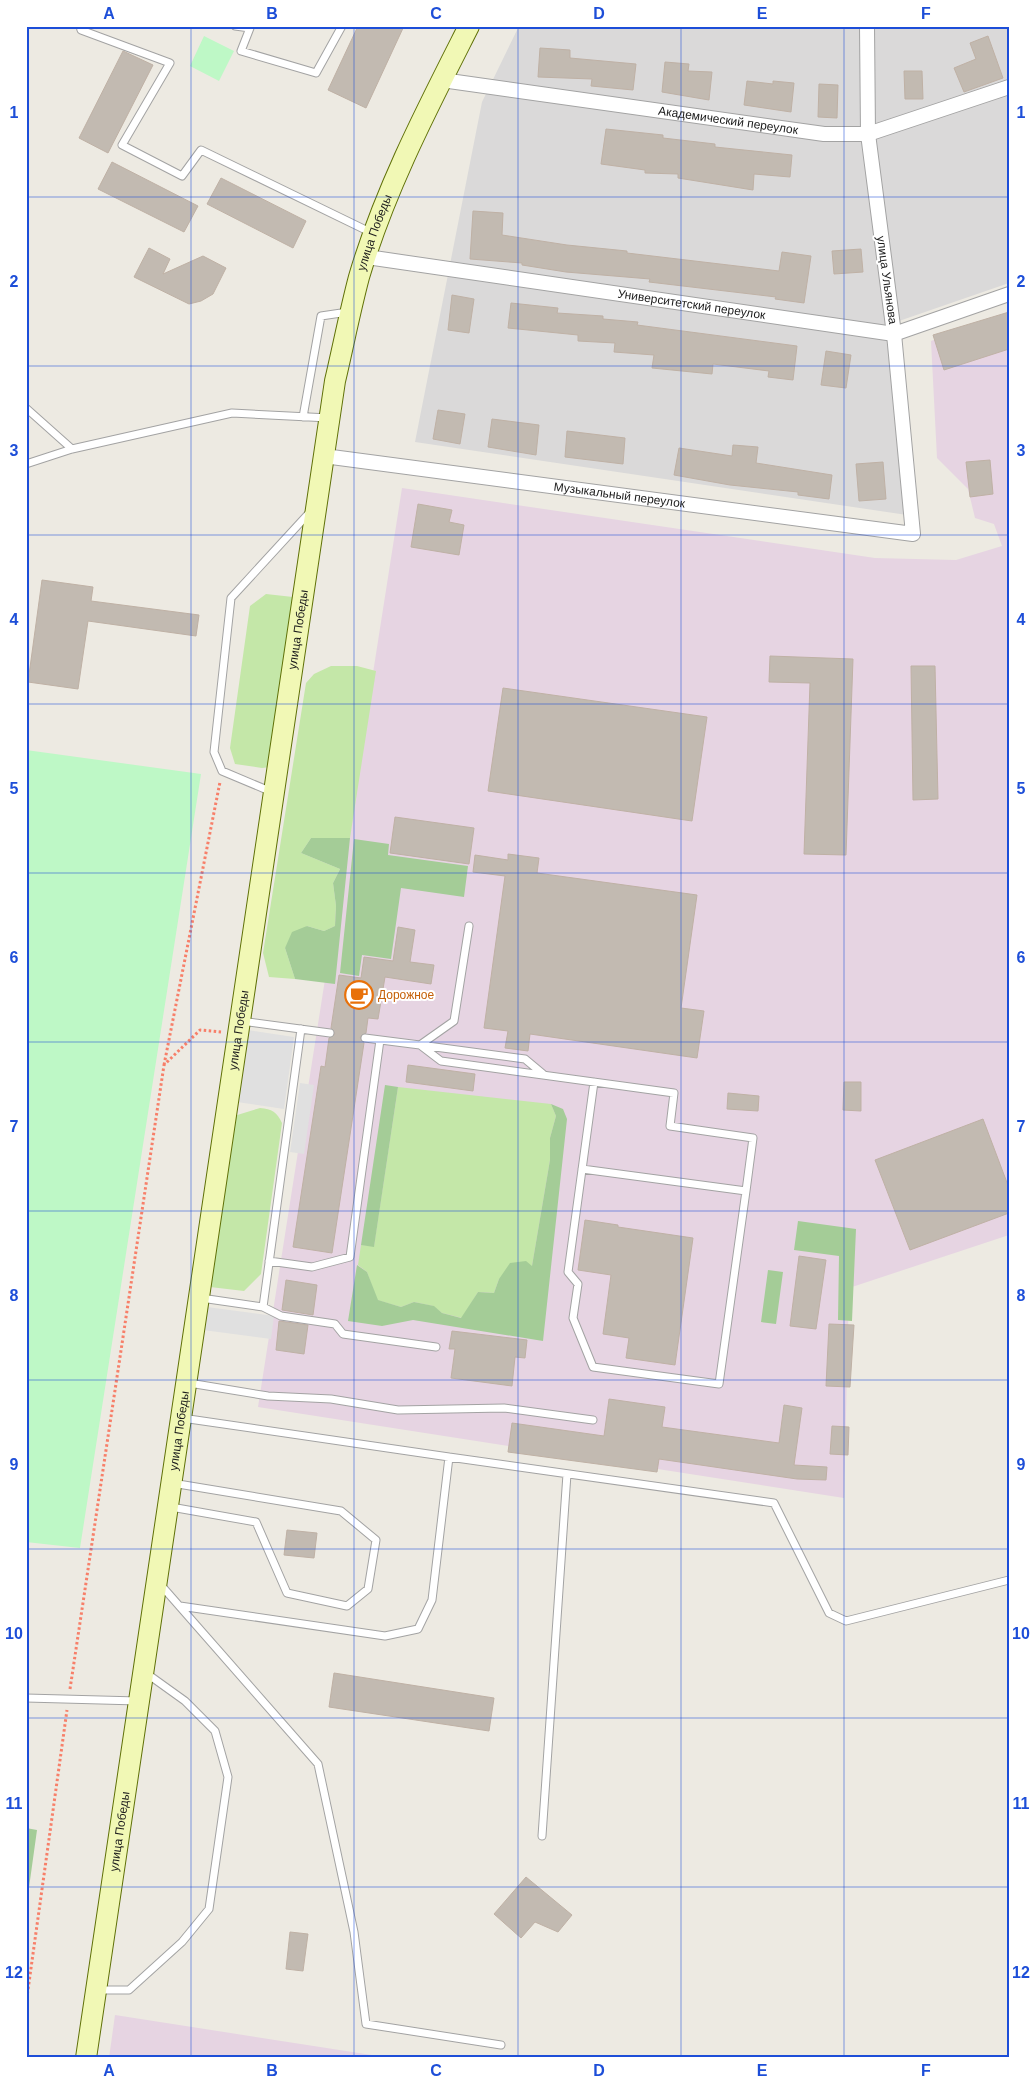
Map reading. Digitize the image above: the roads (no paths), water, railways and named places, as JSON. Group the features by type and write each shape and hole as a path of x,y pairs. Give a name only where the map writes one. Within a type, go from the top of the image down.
{"main road":[{"name":"улица Победы","path":"86,2058 329,418 360,276 403,160 469,26"}],"street":[{"name":"улица Ульянова","path":"867,26 868,134 894,334 913,534"},
{"name":"Академический переулок","path":"442,80 824,134 868,134 1009,87"},
{"name":"Университетский переулок","path":"367,257 894,334 1009,294"},
{"name":"Музыкальный переулок","path":"324,456 913,534"}],"lane":[{"path":"80,26 81,30 170,63 122,145 182,176 201,150 375,235"},
{"path":"235,26 250,28 241,51 316,73 342,26"},
{"path":"303,417 321,316 352,311"},
{"path":"26,408 72,449"},
{"path":"26,464 72,449 232,413 329,418"},
{"path":"274,792 222,771 214,752 231,598 317,504"},
{"path":"420,1045 454,1021 469,926"},
{"path":"239,1027 301,1029 330,1033"},
{"path":"263,1306 301,1029"},
{"path":"365,1038 525,1059 545,1075"},
{"path":"269,1261 312,1267 350,1257 380,1040"},
{"path":"420,1045 441,1061 545,1075 674,1093 670,1126 753,1138 719,1384 593,1367 573,1318 578,1284 568,1272 594,1082"},
{"path":"582,1169 746,1192"},
{"path":"199,1298 263,1306 281,1316 335,1324 343,1334 436,1347"},
{"path":"186,1383 268,1396 331,1399 398,1410 504,1408 593,1420"},
{"path":"181,1418 774,1503 829,1613 846,1621 1009,1580"},
{"path":"180,1606 385,1636 418,1629 432,1600 449,1457"},
{"path":"542,1836 568,1474"},
{"path":"168,1506 256,1522 287,1593 347,1606 368,1589 376,1540 341,1511 171,1483"},
{"path":"157,1580 318,1764 354,1932 366,2024 500,2046"},
{"path":"96,1990 129,1990 182,1942 210,1909 228,1777 215,1731 185,1702 143,1671"},
{"path":"26,1698 68,1701 139,1701"}],"place":[{"name":"Дорожное","path":"359,995"}]}
